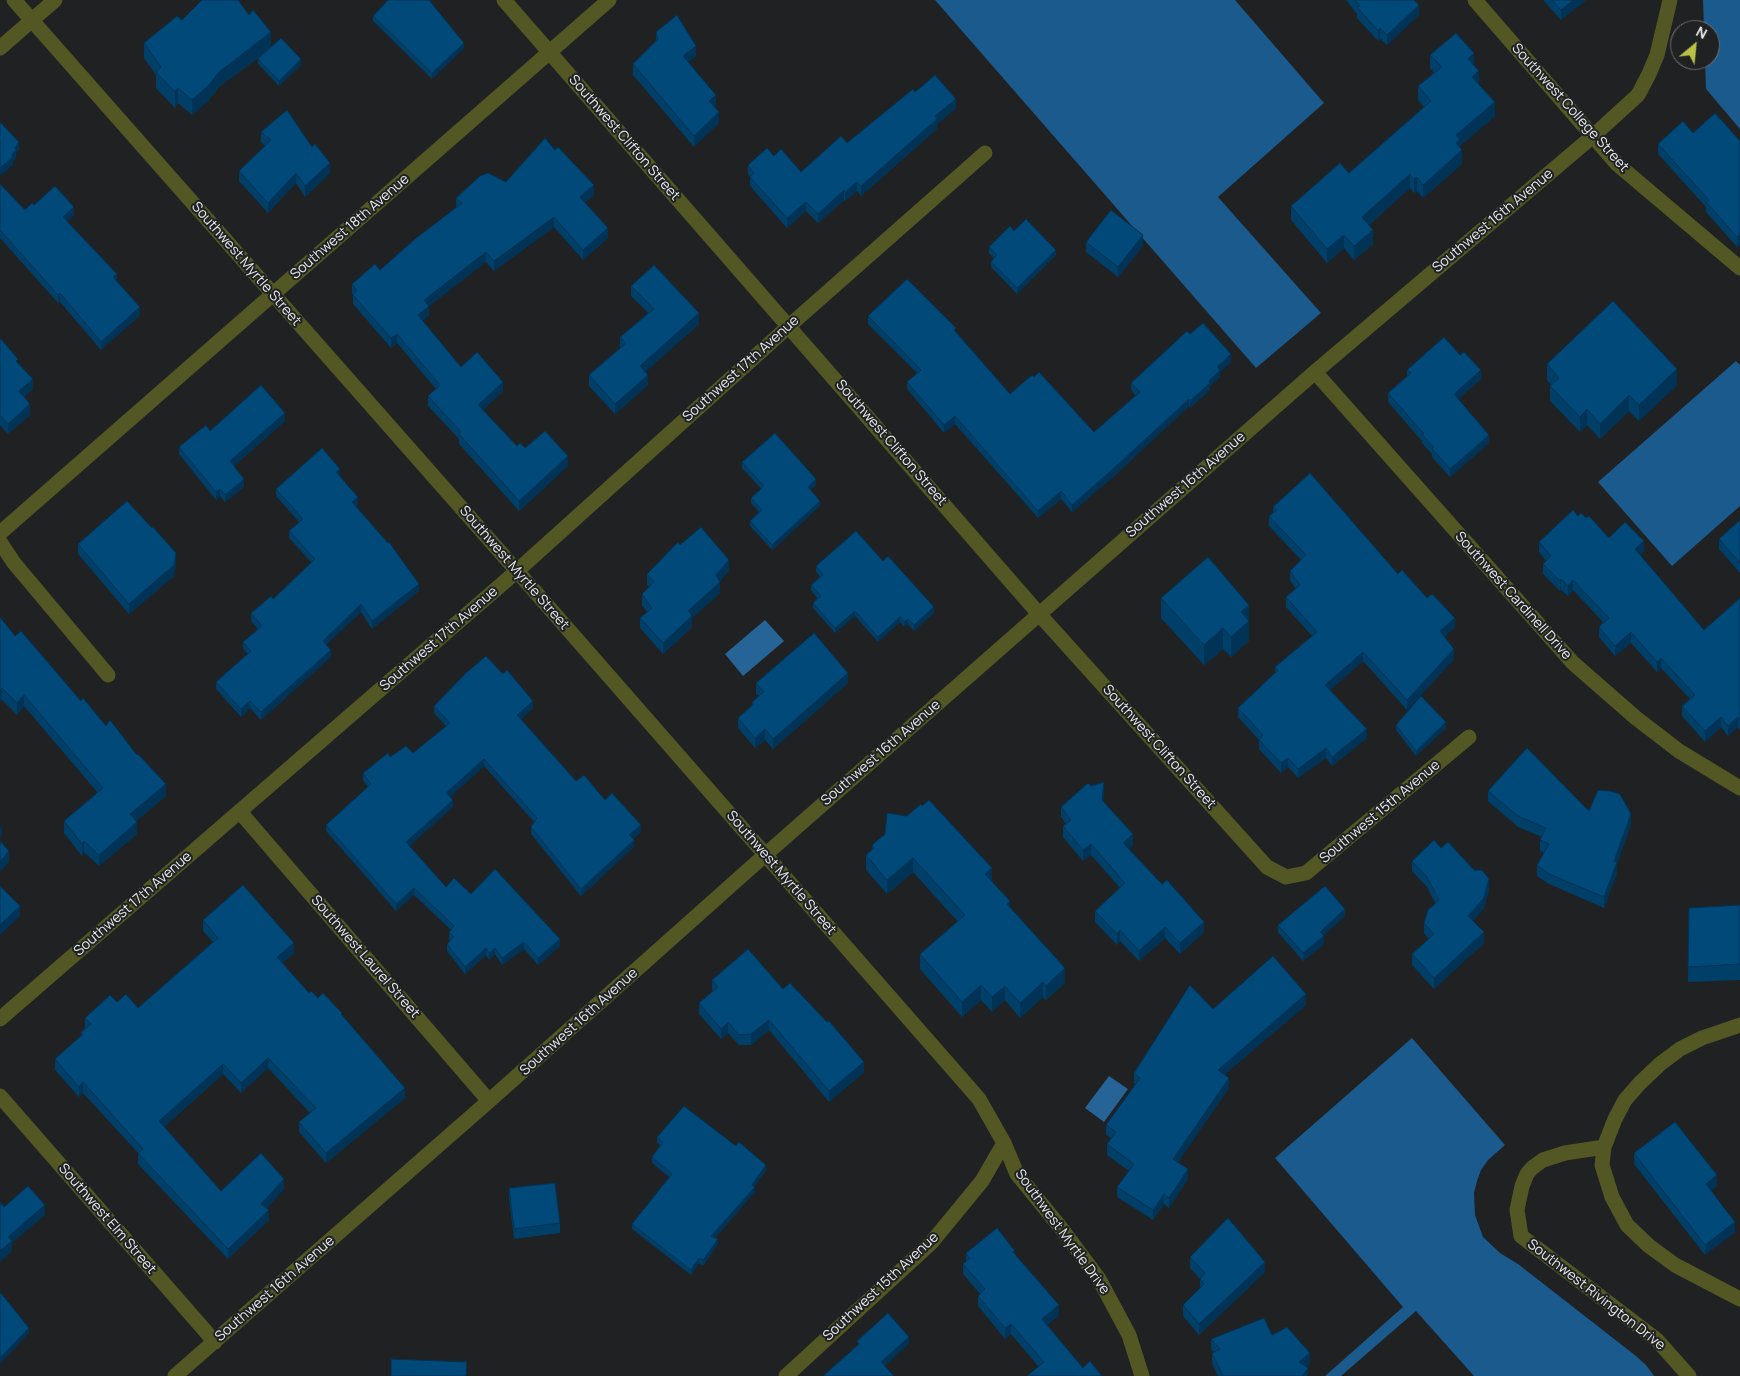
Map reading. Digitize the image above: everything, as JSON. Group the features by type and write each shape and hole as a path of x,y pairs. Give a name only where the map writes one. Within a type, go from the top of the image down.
{"street":[{"name":"Southwest Myrtle Street","path":"14,0 517,571 978,1099 1004,1143"},
{"path":"0,48 56,0"},
{"name":"Southwest Clifton Street","path":"504,0 1039,614 1267,867 1286,877"},
{"name":"Southwest 18th Avenue","path":"0,533 609,0"},
{"name":"Southwest College Street","path":"1475,0 1616,164 1740,268"},
{"name":"Southwest 16th Avenue","path":"175,1376 1315,372 1593,136 1638,95 1656,55 1670,0"},
{"name":"Southwest 17th Avenue","path":"0,1019 517,571 789,326 986,154"},
{"name":"Southwest Cardinell Drive","path":"1315,372 1573,663 1636,718 1679,751 1740,788"},
{"path":"0,542 14,564 108,675"},
{"name":"Southwest 15th Avenue","path":"1286,877 1306,872 1469,737"},
{"name":"Southwest Laurel Street","path":"240,812 489,1101"},
{"path":"1740,1025 1702,1038 1680,1049 1660,1064 1625,1100 1604,1147 1602,1165 1612,1197 1627,1225 1649,1246 1675,1265 1740,1299"},
{"name":"Southwest Elm Street","path":"0,1096 215,1342"},
{"name":"Southwest 15th Avenue","path":"786,1376 931,1243 982,1180 1004,1143"},
{"name":"Southwest Myrtle Drive","path":"1004,1143 1018,1174 1099,1279 1129,1335 1142,1376"},
{"name":"Southwest Rivington Drive","path":"1604,1147 1565,1153 1543,1160 1532,1168 1522,1186 1518,1210 1521,1236 1657,1340 1689,1376"}],"shaded area":[{"path":"935,0 1235,0 1324,103 1218,197 1321,313 1256,368"},
{"path":"1703,0 1740,0 1740,129 1706,89 1705,70 1720,70 1720,20 1704,20"},
{"path":"1736,361 1740,365 1740,506 1672,566 1598,482"},
{"path":"765,620 784,641 743,676 725,654"},
{"path":"1412,1038 1505,1145 1488,1160 1481,1170 1474,1193 1475,1215 1483,1237 1500,1253 1518,1264 1636,1356 1654,1376 1474,1376 1416,1311 1341,1376 1325,1376 1403,1307 1275,1158"},
{"path":"1109,1076 1128,1089 1104,1122 1085,1108"}],"building":[{"path":"202,0 238,0 249,15 253,10 271,32 219,72 208,86 192,100 178,88 175,92 156,72 161,67 144,43 177,16 182,20"},
{"path":"388,0 429,0 464,43 432,73 373,16"},
{"path":"1355,0 1414,0 1419,5 1387,35 1380,28 1378,31 1357,7 1360,6"},
{"path":"1552,0 1573,0 1561,10"},
{"path":"677,15 696,46 683,56 716,95 709,101 719,112 694,136 633,64 658,39 656,32"},
{"path":"1456,33 1474,53 1468,59 1479,71 1472,77 1495,102 1456,135 1460,140 1456,143 1462,150 1423,185 1417,177 1414,179 1410,174 1362,217 1373,230 1354,246 1344,235 1327,249 1291,206 1340,163 1349,173 1431,101 1418,86 1442,67 1430,55"},
{"path":"281,38 301,59 279,81 258,59"},
{"path":"935,75 956,99 935,116 937,119 861,186 857,182 845,192 844,190 818,214 806,202 787,218 750,177 754,173 748,165 767,148 774,156 781,149 801,172 841,136 847,143 913,89 915,92"},
{"path":"287,110 312,147 315,144 330,163 305,186 296,173 268,203 239,171 271,140 261,132"},
{"path":"1715,113 1740,141 1740,234 1737,237 1706,202 1709,200 1658,144 1683,121 1693,133"},
{"path":"0,122 19,142 12,155 13,157 0,168"},
{"path":"545,138 555,150 558,147 594,185 580,197 608,228 583,250 554,217 494,261 486,252 424,300 429,306 418,315 461,367 477,352 503,382 478,405 517,446 520,443 525,448 545,431 568,456 519,501 428,396 440,385 397,334 391,338 353,295 357,291 352,284 375,264 380,270 415,239 462,203 456,198 480,176 488,173 506,182"},
{"path":"0,184 25,210 32,203 34,205 55,186 74,207 63,217 117,274 113,277 140,307 101,342 60,293 58,295 0,230"},
{"path":"1111,210 1143,235 1118,267 1086,242"},
{"path":"1026,219 1056,250 1017,288 991,262 997,255 989,247 1010,226 1014,231"},
{"path":"654,265 699,313 640,366 648,375 615,404 589,375 626,343 620,337 654,309 631,286"},
{"path":"907,279 956,328 954,330 1010,394 1032,375 1034,377 1039,372 1094,432 1140,392 1131,383 1187,331 1190,334 1203,323 1231,354 1217,367 1220,370 1209,381 1210,383 1190,401 1189,399 1072,505 1061,491 1038,511 955,416 944,425 907,382 921,370 868,316"},
{"path":"1613,301 1677,369 1639,405 1629,395 1600,424 1587,409 1580,417 1550,386 1559,378 1547,364"},
{"path":"1444,337 1460,355 1464,352 1481,370 1454,394 1489,435 1450,469 1432,449 1434,447 1422,435 1424,434 1388,393 1411,373 1407,370"},
{"path":"0,338 18,359 16,361 33,379 19,391 30,404 8,424 0,415"},
{"path":"261,385 285,413 230,461 244,479 225,495 220,489 216,492 179,447 206,425 210,431"},
{"path":"775,433 816,479 808,487 820,501 772,545 750,521 762,510 751,498 764,486 742,462"},
{"path":"322,448 340,469 336,472 358,497 352,502 389,542 419,584 372,621 361,604 323,641 331,650 261,712 250,701 241,709 216,682 251,651 243,642 262,626 251,613 271,596 273,599 315,559 289,531 303,519 276,489"},
{"path":"1310,473 1398,574 1402,570 1427,598 1432,594 1455,618 1440,631 1454,649 1407,700 1363,652 1325,685 1367,729 1332,757 1326,748 1298,769 1288,758 1281,763 1259,740 1263,735 1238,708 1278,670 1275,667 1317,632 1286,597 1300,585 1290,571 1306,555 1269,516 1277,510 1273,507"},
{"path":"127,501 176,553 174,565 129,604 78,544"},
{"path":"1573,510 1578,516 1581,513 1586,518 1589,516 1609,538 1625,522 1644,541 1635,549 1704,630 1740,598 1740,720 1738,717 1728,726 1721,717 1705,731 1682,706 1695,695 1661,658 1657,662 1631,632 1615,646 1599,627 1609,618 1573,580 1568,586 1561,579 1560,581 1543,564 1551,556 1539,542"},
{"path":"1740,520 1740,563 1719,539"},
{"path":"701,527 729,560 716,575 720,582 688,611 692,616 663,643 640,618 652,608 642,594 654,582 647,574 678,542 680,545"},
{"path":"856,531 883,561 888,556 934,607 914,625 908,619 904,622 900,617 878,637 855,611 835,628 813,603 821,596 811,585 823,575 816,566"},
{"path":"1208,557 1249,605 1241,612 1249,621 1231,637 1223,628 1204,645 1161,598"},
{"path":"0,617 15,636 21,631 81,701 83,698 106,726 110,720 137,755 166,784 130,814 137,822 99,855 84,841 82,844 64,821 103,788 24,695 17,703 2,688 0,690"},
{"path":"814,633 848,673 773,739 765,729 755,738 738,718 764,692 756,683"},
{"path":"486,656 503,674 507,670 533,701 517,715 576,781 584,775 605,800 612,793 641,825 629,835 634,840 581,889 531,827 537,818 484,759 446,793 453,800 406,842 446,887 454,878 471,894 495,869 560,939 538,958 524,942 502,958 495,948 489,953 486,948 465,967 447,944 454,937 449,932 454,926 414,888 396,904 326,825 371,784 363,773 388,753 390,757 406,746 413,753 450,723 434,706 466,673"},
{"path":"1421,696 1446,722 1416,751 1396,725"},
{"path":"1527,748 1589,811 1598,790 1620,794 1631,814 1614,861 1617,862 1604,897 1549,874 1537,865 1549,844 1540,840 1546,828 1518,816 1488,791"},
{"path":"1104,782 1102,800 1133,834 1123,843 1162,884 1167,880 1204,922 1180,943 1165,927 1139,951 1120,930 1117,934 1095,911 1125,883 1091,844 1083,850 1063,826 1071,820 1061,807 1088,783 1091,786"},
{"path":"929,800 992,868 985,874 1010,901 1007,904 1065,968 1046,986 1043,982 1020,1003 1005,986 992,997 981,985 962,1002 920,954 965,915 913,858 887,880 866,855 874,848 872,845 885,834 887,813 907,816"},
{"path":"1434,840 1441,848 1448,842 1474,870 1482,870 1489,879 1484,898 1468,916 1484,932 1434,978 1412,954 1434,934 1424,923 1428,910 1439,900 1427,877 1412,861"},
{"path":"0,841 9,851 0,862"},
{"path":"243,885 294,943 277,957 309,993 311,991 318,998 323,993 405,1088 326,1153 299,1122 316,1108 268,1058 241,1083 223,1064 159,1121 221,1191 261,1153 284,1179 261,1204 269,1210 228,1249 138,1153 143,1149 83,1082 79,1087 55,1059 83,1034 81,1032 91,1024 85,1018 110,995 117,1002 126,994 138,1008 218,938 203,920"},
{"path":"0,886 20,906 0,925"},
{"path":"1325,886 1345,909 1320,932 1324,936 1303,953 1278,925"},
{"path":"1740,905 1740,964 1688,967 1689,908"},
{"path":"748,949 783,989 790,983 827,1022 829,1021 864,1062 829,1091 769,1020 751,1034 739,1035 728,1022 721,1029 699,1003 718,987 712,980"},
{"path":"1273,956 1306,994 1218,1070 1229,1078 1173,1159 1188,1169 1169,1198 1164,1194 1153,1210 1117,1187 1134,1164 1107,1144 1116,1132 1106,1125 1140,1078 1134,1073 1190,985 1213,1009"},
{"path":"684,1106 736,1146 739,1142 766,1165 752,1185 755,1187 711,1236 718,1239 703,1260 699,1258 691,1270 632,1224 672,1174 652,1157 663,1142 657,1137"},
{"path":"1675,1122 1717,1175 1706,1184 1735,1222 1705,1245 1634,1153"},
{"path":"555,1183 560,1223 514,1229 509,1188"},
{"path":"28,1186 45,1205 8,1237 12,1241 0,1251 0,1202 4,1207"},
{"path":"1228,1218 1265,1262 1199,1324 1183,1305 1204,1284 1200,1279 1205,1273 1190,1257"},
{"path":"997,1228 1015,1251 1013,1252 1059,1305 1042,1319 1083,1368 1090,1361 1102,1376 1027,1376 1044,1362 1011,1324 1005,1328 978,1296 985,1289 963,1264 970,1258 966,1253"},
{"path":"0,1292 29,1328 0,1358"},
{"path":"888,1313 909,1337 881,1362 894,1376 823,1376 859,1344 857,1341"},
{"path":"1264,1318 1272,1335 1287,1327 1310,1353 1299,1362 1308,1368 1302,1376 1223,1376 1212,1353 1220,1349 1211,1339"},
{"path":"391,1359 467,1362 466,1376 391,1376"}]}
